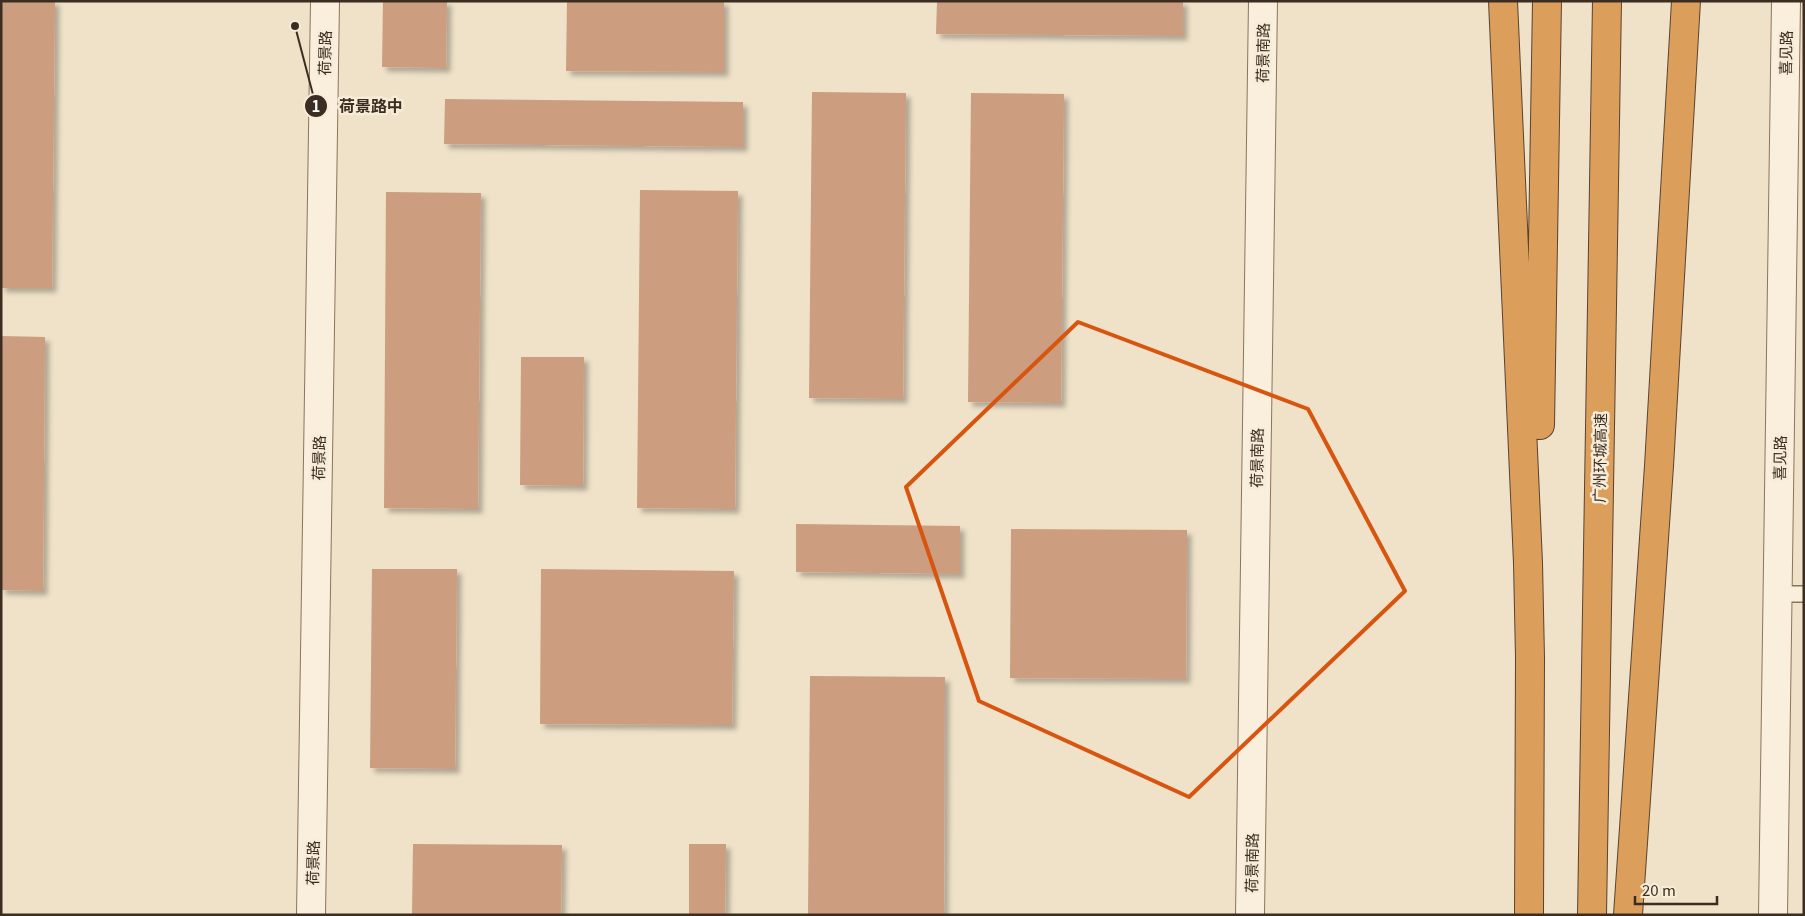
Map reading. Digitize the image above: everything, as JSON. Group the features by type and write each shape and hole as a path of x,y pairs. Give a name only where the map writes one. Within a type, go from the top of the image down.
{"highway":[{"path":"1503,1 1528,553 1530,915"},
{"path":"1530,915 1547,1"},
{"name":"广州环城高速","path":"1592,915 1607,1"},
{"path":"1676,164 1679,1"},
{"path":"1628,915 1658,476 1686,1"}],"street":[{"name":"荷景路","path":"311,915 325,1"},
{"name":"荷景南路","path":"1250,915 1263,1"},
{"name":"喜见路","path":"1773,915 1790,594 1786,1"}],"highlighted area":[{"path":"1078,322 1308,409 1405,591 1189,797 979,701 906,487"}],"building":[{"path":"1,1 55,1 52,288 1,288"},
{"path":"383,1 447,1 446,68 382,67"},
{"path":"567,1 724,1 724,72 566,71"},
{"path":"937,1 1183,1 1183,36 936,34"},
{"path":"812,92 906,93 903,399 809,398"},
{"path":"971,93 1064,94 1061,403 968,402"},
{"path":"445,99 743,102 743,147 444,144"},
{"path":"640,190 738,191 735,509 637,508"},
{"path":"386,192 481,193 478,509 384,508"},
{"path":"1,336 45,337 43,591 1,590"},
{"path":"521,357 584,357 583,486 520,485"},
{"path":"796,524 960,526 960,574 796,572"},
{"path":"1011,529 1187,530 1186,679 1010,678"},
{"path":"372,569 457,569 455,769 370,768"},
{"path":"541,569 734,571 732,725 540,724"},
{"path":"810,676 945,677 944,915 808,915"},
{"path":"413,844 562,845 561,915 412,915"},
{"path":"689,844 726,844 725,915 689,915"}],"place":[{"name":"荷景路中","path":"295,26"}]}
